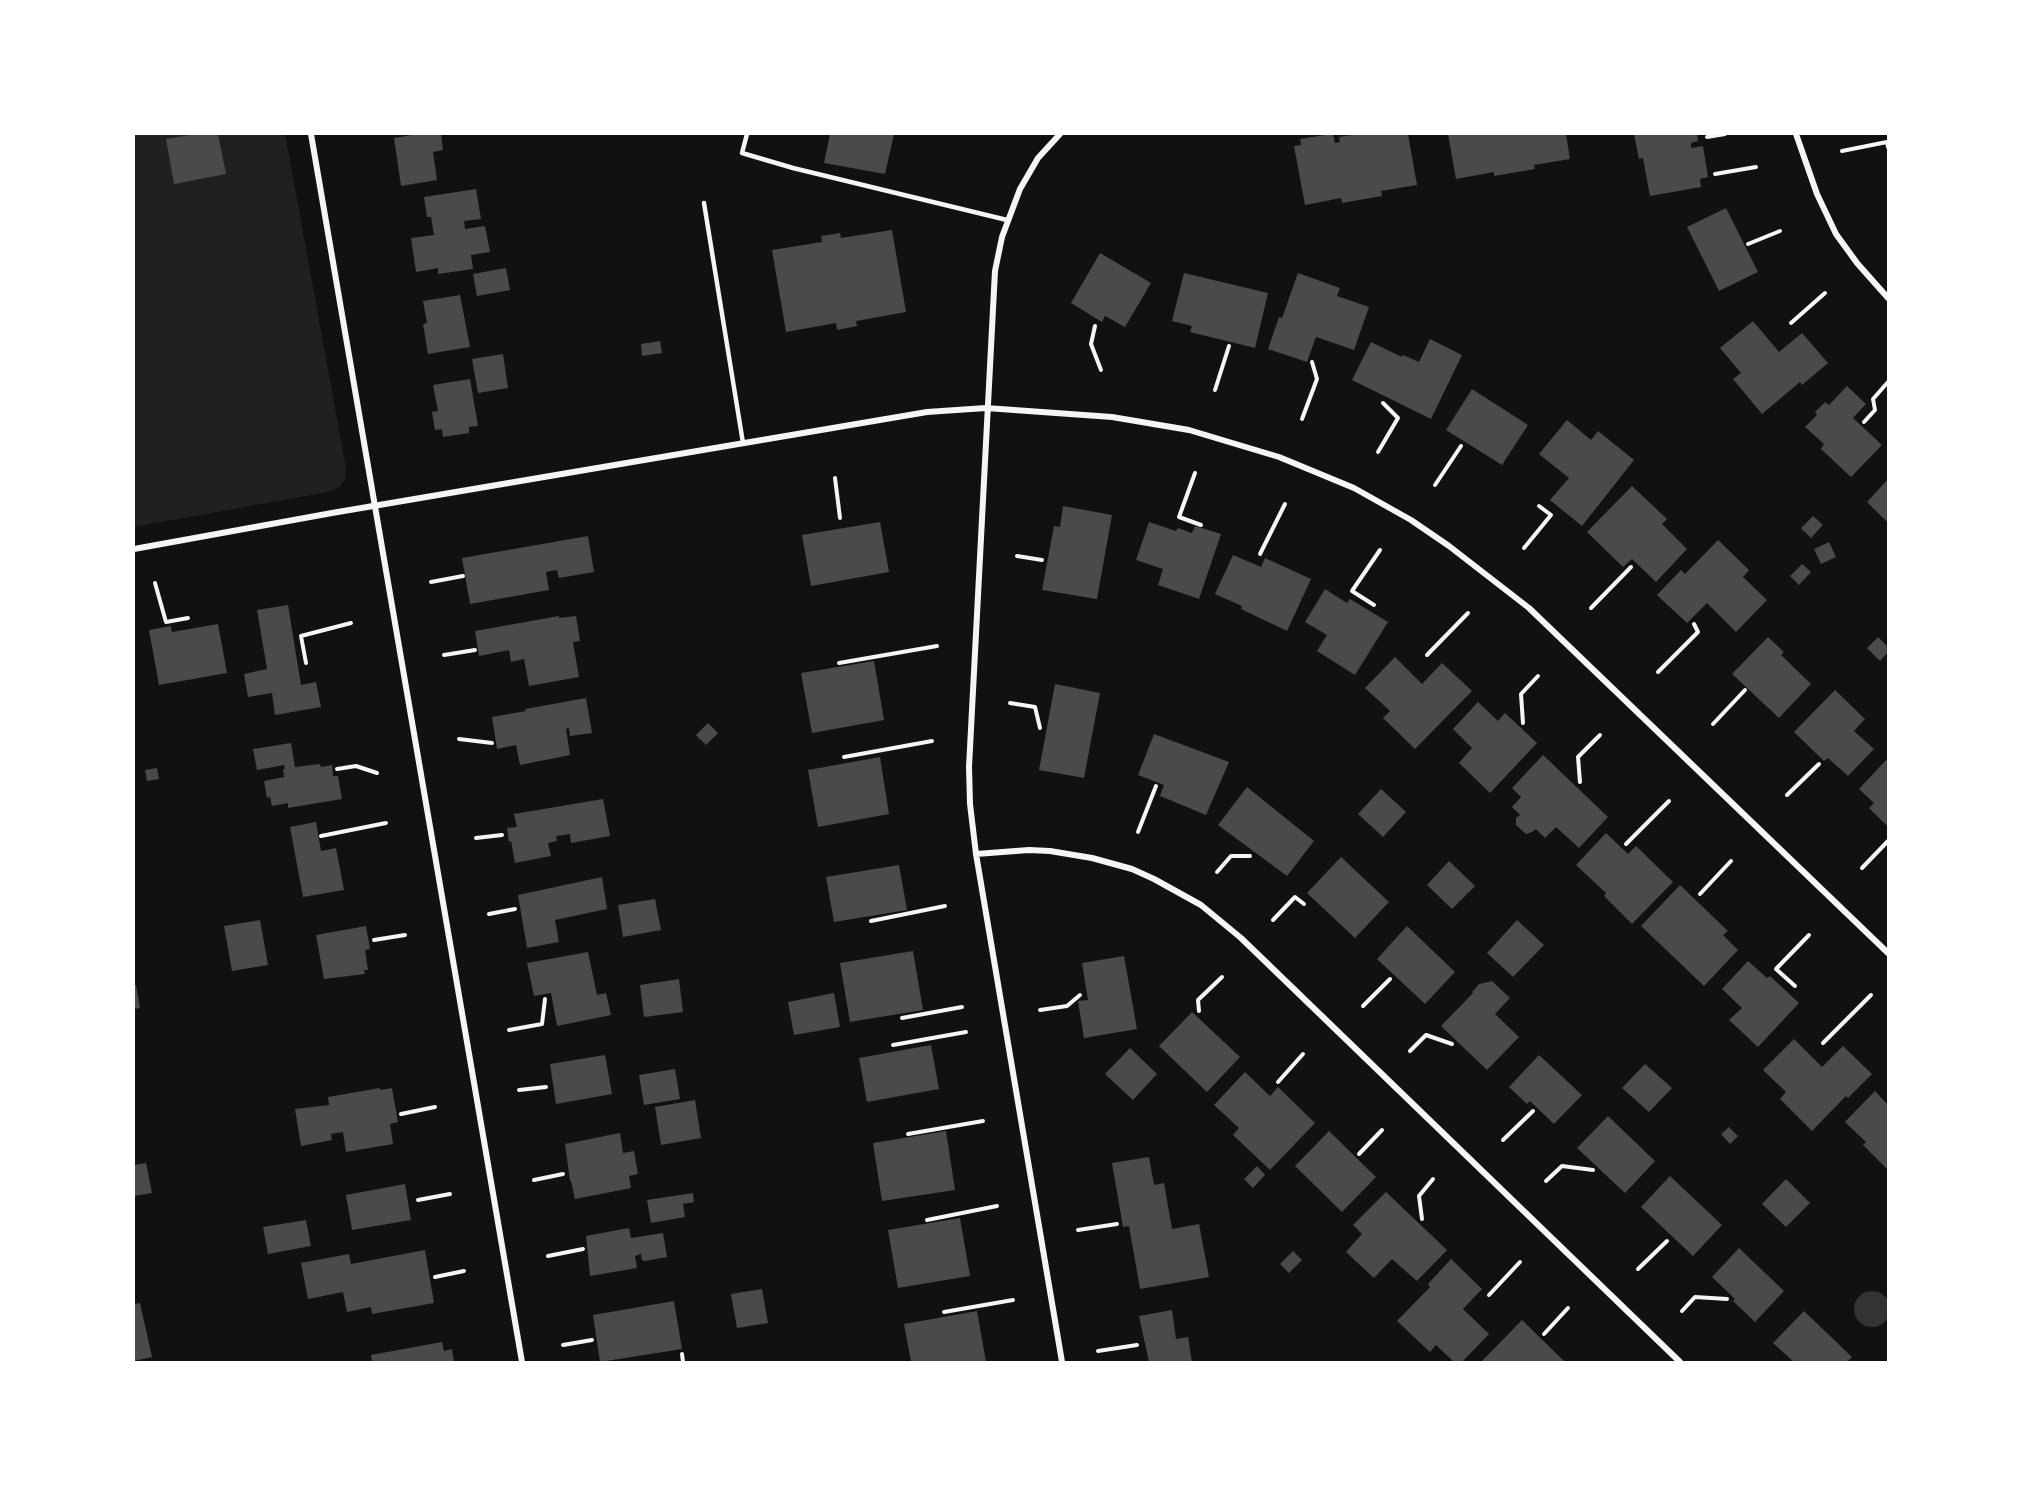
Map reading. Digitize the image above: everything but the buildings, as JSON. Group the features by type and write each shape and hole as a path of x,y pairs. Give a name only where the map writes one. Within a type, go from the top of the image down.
{"street":[{"path":"311,134 522,1362"},
{"path":"1060,134 1045,148 1026,177 1007,220 998,253 994,280 969,749 970,804 976,854 1062,1362"},
{"path":"1796,134 1814,188 1836,234 1857,264 1888,298"},
{"path":"134,549 927,412 986,408 1112,417 1206,434 1279,457 1354,488 1411,520 1475,565 1529,608 1888,953"},
{"path":"976,854 1029,850 1092,858 1132,869 1201,905 1241,938 1680,1362"}],"lane":[{"path":"747,134 742,153 1007,220"},
{"path":"704,203 743,443"}],"path":[{"path":"1707,136 1725,134"},
{"path":"1842,151 1887,142 1888,147"},
{"path":"1715,174 1756,167"},
{"path":"1748,244 1780,231"},
{"path":"1791,322 1825,293"},
{"path":"1095,326 1091,344 1101,370"},
{"path":"1215,390 1229,346"},
{"path":"1302,419 1317,379 1312,362"},
{"path":"1864,422 1875,410 1873,399 1888,382"},
{"path":"1378,452 1398,418 1383,403"},
{"path":"1435,484 1461,446"},
{"path":"1195,473 1179,517 1201,525"},
{"path":"835,478 840,518"},
{"path":"1260,554 1285,504"},
{"path":"1524,548 1551,514 1539,506"},
{"path":"1374,605 1352,591 1380,550"},
{"path":"1017,556 1042,560"},
{"path":"1591,608 1631,567"},
{"path":"431,582 463,576"},
{"path":"155,583 166,622 188,618"},
{"path":"1427,654 1468,613"},
{"path":"306,663 301,636 351,623"},
{"path":"1658,672 1698,632 1694,624"},
{"path":"840,663 938,646"},
{"path":"444,655 475,650"},
{"path":"1523,723 1521,694 1538,676"},
{"path":"1713,724 1745,690"},
{"path":"1010,703 1035,707 1040,728"},
{"path":"1580,782 1578,757 1600,735"},
{"path":"459,739 492,743"},
{"path":"844,757 932,741"},
{"path":"1787,795 1819,764"},
{"path":"337,769 356,766 377,773"},
{"path":"1138,832 1156,786"},
{"path":"1626,844 1669,801"},
{"path":"321,836 386,823"},
{"path":"476,838 502,835"},
{"path":"1863,868 1888,841"},
{"path":"1217,872 1231,856 1250,856"},
{"path":"1700,894 1731,861"},
{"path":"1273,920 1295,897 1304,904"},
{"path":"871,921 945,906"},
{"path":"489,914 515,909"},
{"path":"374,940 405,934"},
{"path":"1795,986 1776,969 1809,935"},
{"path":"1199,1011 1198,1000 1222,977"},
{"path":"1363,1006 1390,979"},
{"path":"1040,1010 1067,1006 1080,995"},
{"path":"1823,1043 1871,995"},
{"path":"509,1030 542,1024 545,999"},
{"path":"902,1018 962,1007"},
{"path":"893,1044 966,1032"},
{"path":"1410,1051 1426,1035 1452,1044"},
{"path":"1278,1082 1303,1054"},
{"path":"519,1090 546,1087"},
{"path":"401,1114 435,1107"},
{"path":"1503,1140 1533,1111"},
{"path":"908,1134 983,1121"},
{"path":"1359,1154 1382,1130"},
{"path":"1546,1181 1562,1166 1593,1170"},
{"path":"534,1180 563,1174"},
{"path":"1422,1219 1419,1196 1433,1179"},
{"path":"418,1200 450,1194"},
{"path":"927,1220 997,1206"},
{"path":"1078,1230 1117,1224"},
{"path":"1638,1269 1667,1241"},
{"path":"548,1256 583,1249"},
{"path":"1489,1295 1520,1262"},
{"path":"435,1276 464,1271"},
{"path":"1682,1311 1695,1297 1727,1299"},
{"path":"944,1312 1013,1300"},
{"path":"1544,1334 1568,1308"},
{"path":"563,1345 592,1340"},
{"path":"1098,1351 1137,1345"},
{"path":"682,1354 683,1362"}],"shaded area":[{"path":"134,134 285,134 346,469 345,480 339,487 328,492 134,527"},
{"path":"1872,1291 1884,1297 1890,1309 1884,1321 1872,1327 1860,1321 1854,1309 1860,1297"}]}
